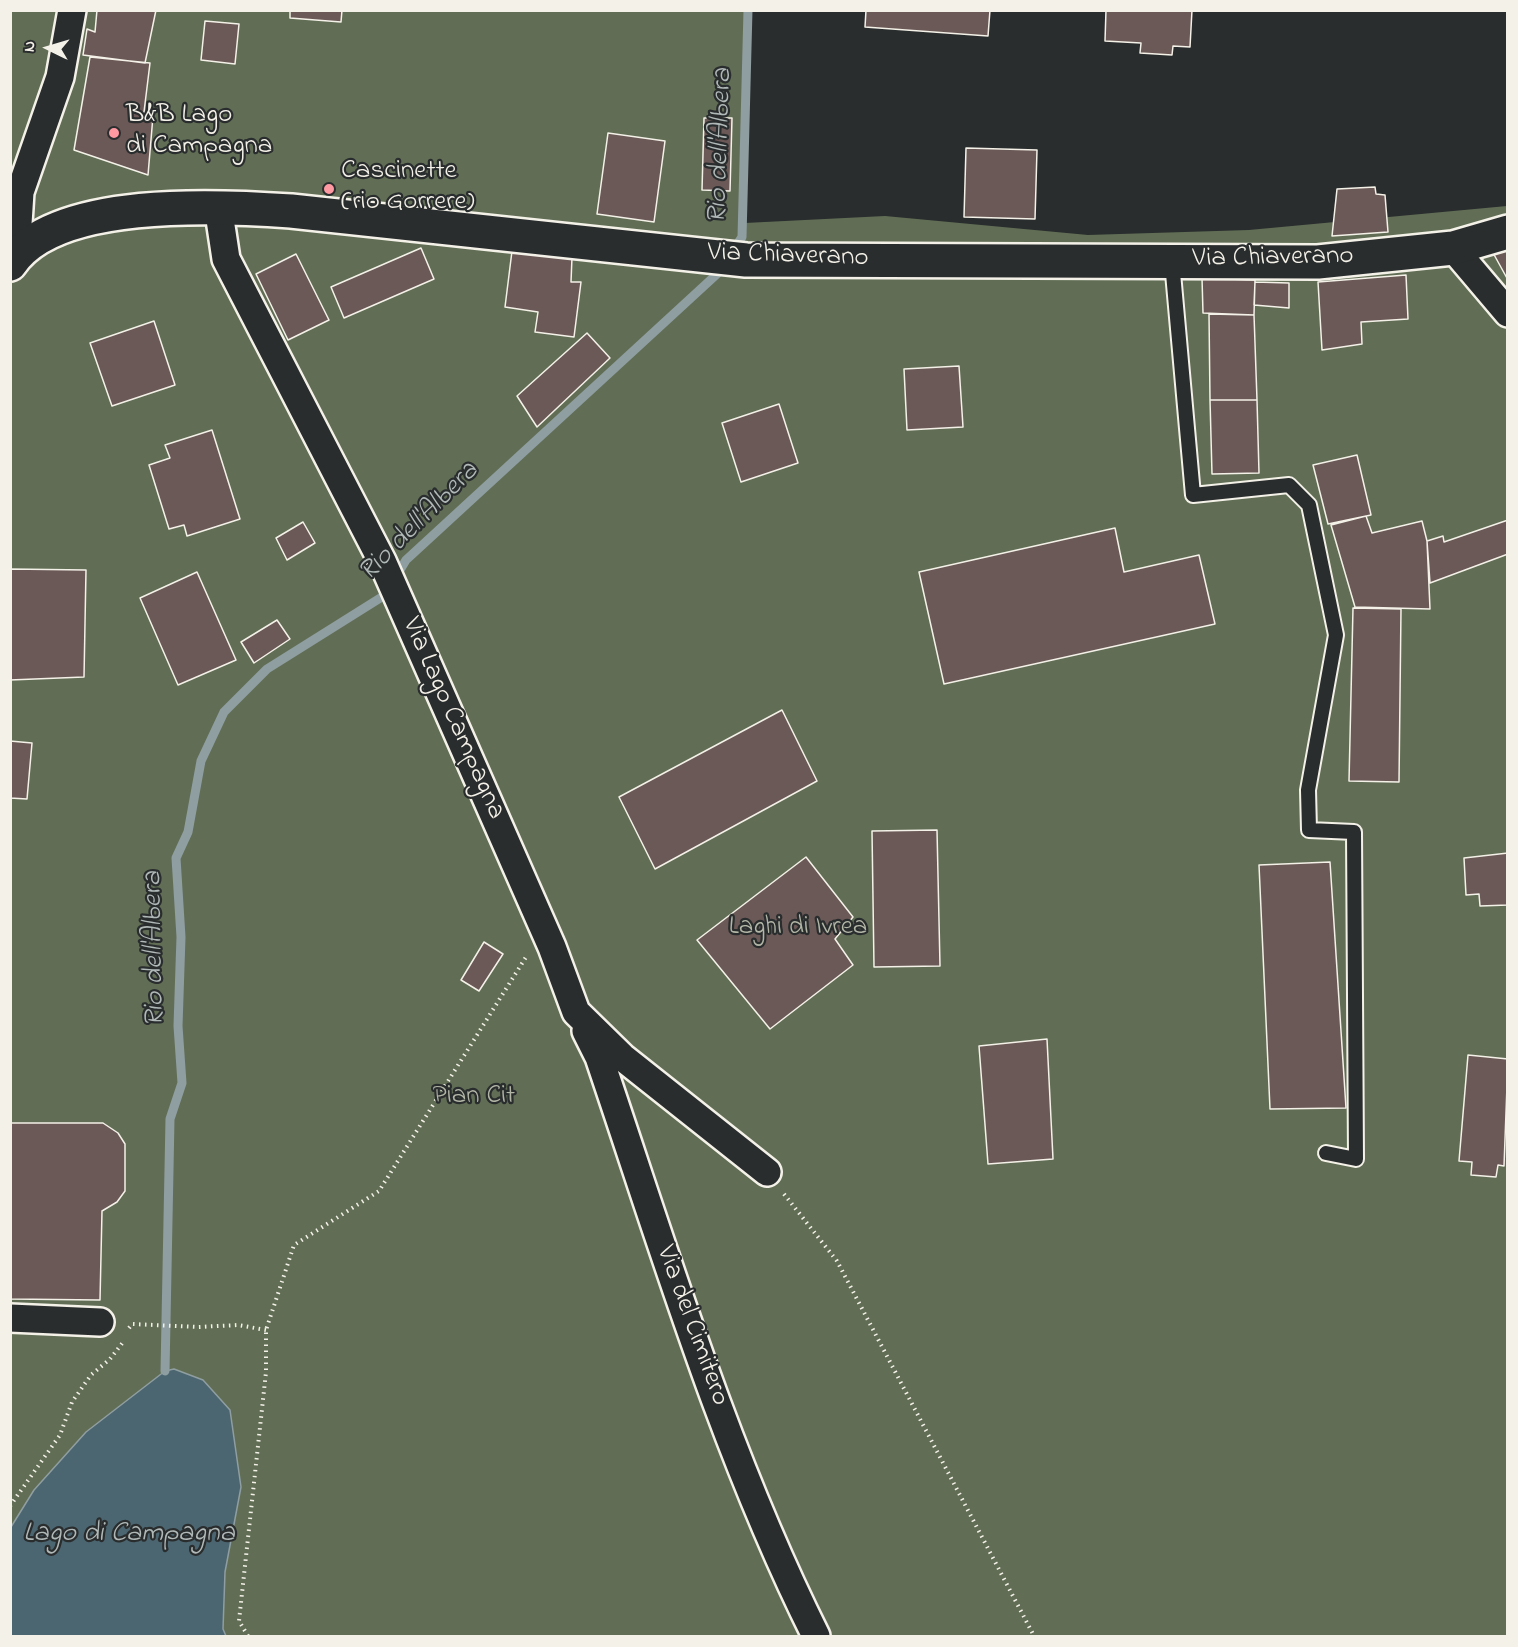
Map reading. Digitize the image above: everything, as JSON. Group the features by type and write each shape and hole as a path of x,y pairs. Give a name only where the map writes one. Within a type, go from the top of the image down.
{"street":[{"path":"14,260 20,192 60,77 72,10"},
{"name":"Via Chiaverano","path":"14,260 51,232 105,214 218,206 291,211 746,260 1318,262 1453,248 1508,232"},
{"name":"Via Lago Campagna","path":"218,206 226,259 399,596 552,947 576,1012 622,1057 766,1172"},
{"path":"1453,248 1508,313"},
{"name":"Via del Cimitero","path":"576,1012 599,1057 693,1337 777,1558 816,1636"},
{"path":"10,1318 100,1322"}],"lane":[{"path":"1172,262 1193,495 1289,485 1309,505 1336,635 1308,790 1309,830 1354,832 1356,1159 1326,1153"}],"path":[{"path":"248,1636 239,1621 247,1530 266,1372 266,1330 294,1245 379,1191 523,958 552,947"},
{"path":"766,1172 837,1261 1034,1636"},
{"path":"10,1506 60,1435 72,1402 91,1375 120,1347 132,1324 198,1327 238,1324 266,1330"}],"green space":[{"name":"Laghi di Ivrea","path":"11,11 748,11 745,223 885,216 1088,235 1249,230 1507,206 1507,1636 11,1636"}],"water":[{"name":"Lago di Campagna","path":"174,1369 203,1380 230,1410 241,1487 225,1572 223,1629 226,1636 11,1636 11,1527 34,1490 86,1432 165,1371"}],"building":[{"path":"97,10 156,10 145,63 83,55 87,29 95,32"},
{"path":"290,10 342,10 341,22 290,18"},
{"path":"866,10 990,10 988,36 865,27"},
{"path":"1106,10 1192,10 1190,47 1173,46 1172,55 1140,53 1141,43 1105,41"},
{"path":"205,21 239,24 235,64 201,60"},
{"name":"B&B Lago di Campagna","path":"90,57 150,63 144,112 153,116 148,175 74,150"},
{"path":"704,118 732,118 730,191 702,190"},
{"path":"608,133 665,141 654,222 597,214"},
{"path":"966,148 1037,150 1035,219 964,217"},
{"path":"1375,187 1376,194 1385,195 1388,232 1332,236 1337,189"},
{"path":"1508,247 1508,280 1492,251"},
{"path":"421,248 434,279 344,318 331,287"},
{"path":"512,251 572,257 571,282 581,282 574,337 535,332 538,312 505,307"},
{"path":"296,254 329,320 288,340 256,274"},
{"path":"1406,275 1408,319 1361,322 1362,344 1322,350 1318,282"},
{"path":"1202,278 1255,280 1254,315 1203,313"},
{"path":"1255,282 1289,283 1289,308 1254,305"},
{"path":"1209,314 1254,315 1257,400 1210,400"},
{"path":"154,321 175,385 112,406 90,343"},
{"path":"587,333 610,358 537,427 517,396"},
{"path":"959,366 963,427 907,430 904,369"},
{"path":"1210,400 1257,400 1259,473 1212,474"},
{"path":"779,404 798,463 741,482 722,423"},
{"path":"212,430 240,519 187,536 184,525 169,529 149,465 170,458 165,445"},
{"path":"1357,455 1371,515 1328,524 1313,465"},
{"path":"1366,516 1372,533 1422,521 1427,541 1430,609 1355,607 1331,525"},
{"path":"1508,520 1508,554 1430,583 1427,541 1443,536 1444,542"},
{"path":"303,522 315,543 287,560 276,538"},
{"path":"1115,528 1124,572 1199,555 1215,624 944,684 919,572"},
{"path":"10,569 86,570 84,677 10,680"},
{"path":"197,572 236,660 178,685 140,598"},
{"path":"1353,608 1401,609 1399,782 1349,781"},
{"path":"277,620 290,639 254,663 241,642"},
{"path":"782,710 817,781 655,869 619,797"},
{"path":"10,741 32,743 27,799 10,798"},
{"path":"937,830 940,966 874,967 872,831"},
{"path":"1508,853 1508,905 1480,906 1479,894 1466,895 1464,858"},
{"path":"806,857 853,917 835,939 853,965 770,1029 697,940"},
{"path":"1330,862 1346,1108 1270,1109 1259,865"},
{"path":"484,942 503,954 479,991 461,980"},
{"path":"1047,1039 1053,1159 988,1164 979,1046"},
{"path":"1468,1055 1508,1059 1504,1166 1498,1165 1496,1177 1471,1175 1472,1162 1459,1161"},
{"path":"10,1123 103,1123 118,1133 125,1144 125,1191 117,1202 102,1211 100,1300 10,1299"}],"waterway":[{"name":"Rio dell'Albera","path":"733,251 742,237 748,10"},
{"name":"Rio dell'Albera","path":"165,1371 170,1119 182,1083 178,1026 181,937 176,858 188,832 201,761 224,712 267,669 385,595 406,560 717,274 723,265"}],"place":[{"name":"B&B Lago di Campagna","path":"114,133"},
{"name":"Cascinette (rio Gorrere)","path":"329,189"}],"park label":[{"name":"Pian Cit","path":"474,1098"}]}
